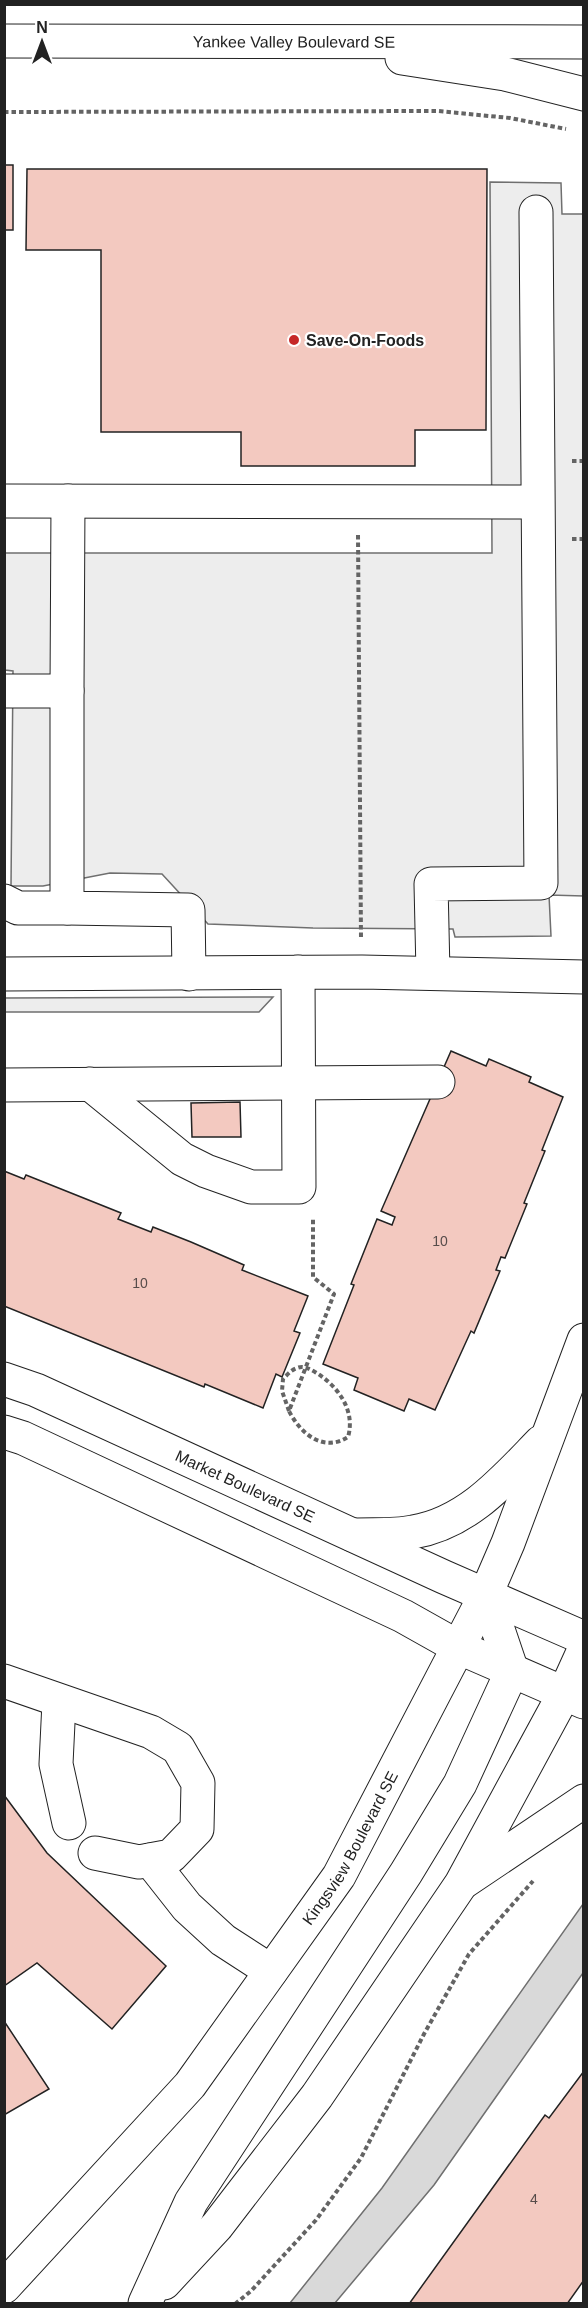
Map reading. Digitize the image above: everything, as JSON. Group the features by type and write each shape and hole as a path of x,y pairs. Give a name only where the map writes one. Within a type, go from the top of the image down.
{"main road":[{"name":"Yankee Valley Boulevard SE","path":"4,41 584,42"},
{"path":"293,41 505,74 584,94"},
{"path":"433,973 431,884 541,883 536,212"},
{"path":"4,501 537,502"},
{"path":"67,908 68,501"},
{"path":"4,691 67,691"},
{"path":"4,901 18,908 188,910 189,974"},
{"path":"90,1084 182,1159 206,1171 251,1187 299,1187 298,972"},
{"path":"4,974 362,972 582,979"},
{"path":"4,1085 438,1082"},
{"name":"Kingsview Boulevard SE","path":"9,2273 190,2085 339,1876 460,1648 504,1555 584,1340"},
{"name":"Market Boulevard SE","path":"4,1380 36,1390 352,1535 584,1638"},
{"path":"4,1432 22,1438 403,1616 460,1648 574,1698"},
{"path":"352,1535 414,1532 452,1519 487,1497 549,1434"},
{"path":"144,2303 191,2202 406,1873 460,1784 512,1671 486,1594"},
{"path":"144,2303 217,2226 302,2115 461,1884 574,1698 584,1650"},
{"path":"4,1681 59,1702 81,1707 151,1732 178,1748 198,1783 197,1829 171,1856 139,1862 95,1853"},
{"path":"59,1702 56,1764 69,1822"},
{"path":"461,1884 584,1801"},
{"path":"150,1860 187,1907 223,1940 271,1971"}],"path":[{"path":"4,112 438,111 510,118 573,130"},
{"path":"358,501 362,972"},
{"path":"289,1411 334,1294 313,1276 314,1214 299,1187"},
{"path":"305,1367 321,1376 341,1395 350,1417 351,1429 348,1437 339,1443 317,1440 296,1426 289,1411 282,1391 283,1379 296,1368 305,1367"},
{"path":"235,2304 316,2220 361,2157 424,2034 469,1954 537,1876"}],"shaded area":[{"path":"490,182 561,183 562,214 584,214 584,896 549,895 551,936 455,937 453,929 313,928 208,924 162,874 110,873 43,886 11,886 13,671 5,670 5,553 492,553"},
{"path":"273,997 259,1012 5,1012 5,998"},
{"path":"583,1904 583,1973 434,2185 335,2303 290,2303 382,2188"}],"building":[{"path":"4,165 13,165 13,230 4,230"},
{"name":"Save-On-Foods","path":"27,169 487,169 486,430 415,430 415,466 241,466 241,432 101,432 101,250 26,250"},
{"path":"451,1051 486,1066 489,1059 531,1077 529,1082 563,1097 524,1203 527,1204 505,1258 501,1257 496,1270 500,1271 474,1333 471,1331 435,1410 409,1399 404,1411 354,1390 358,1378 323,1364 377,1219 392,1225 395,1217 381,1211"},
{"path":"240,1102 241,1137 192,1137 191,1103"},
{"path":"4,1171 24,1179 26,1175 121,1213 118,1219 151,1232 153,1227 191,1242 244,1265 242,1270 308,1296 294,1331 300,1333 282,1377 276,1374 263,1408 205,1384 204,1387 4,1306"},
{"path":"4,1795 47,1853 166,1966 112,2029 37,1963 4,1986"},
{"path":"4,2021 49,2089 4,2115"},
{"path":"584,2071 584,2280 567,2304 409,2304 545,2115 549,2118"}],"place":[{"name":"Save-On-Foods","path":"294,340"}]}
